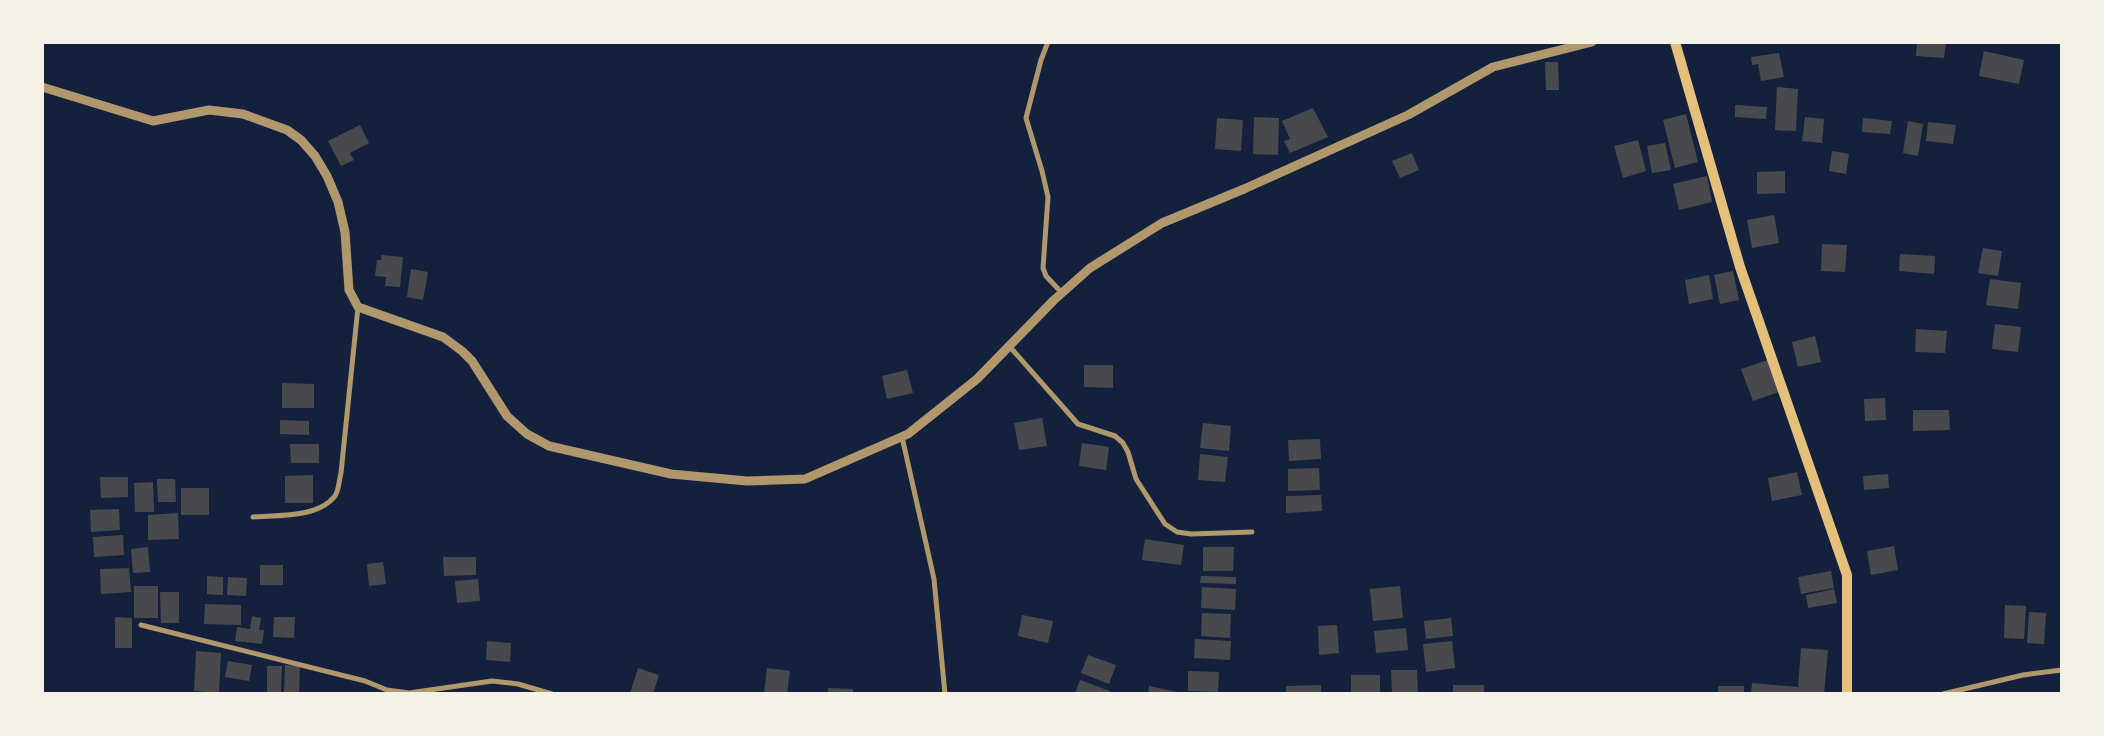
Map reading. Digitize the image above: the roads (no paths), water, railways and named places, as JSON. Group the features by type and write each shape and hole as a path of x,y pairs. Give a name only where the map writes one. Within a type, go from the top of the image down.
{"main road":[{"path":"1675,42 1740,267 1847,575 1847,694"}],"street":[{"path":"1048,42 1041,60 1026,118 1048,197 1042,268 1046,276 1062,293"},
{"path":"358,307 443,337 472,361 507,416 527,434 549,446 671,474 747,481 805,479 902,437 946,405 1010,347 1062,293 1090,268 1162,223 1244,189 1408,115 1493,67 1592,42"},
{"path":"42,87 153,121 209,110 243,114 287,130 301,140 315,156 327,176 338,202 345,232 349,290 358,307 341,473 336,494 325,506 302,512 253,518"},
{"path":"1010,347 1078,424 1115,436 1124,443 1136,479 1165,524 1177,532 1191,534 1252,532"},
{"path":"902,437 934,579 945,694"},
{"path":"141,625 365,681 387,690 409,693 492,680 518,684 552,694"},
{"path":"1943,694 2023,675 2062,670"}]}
